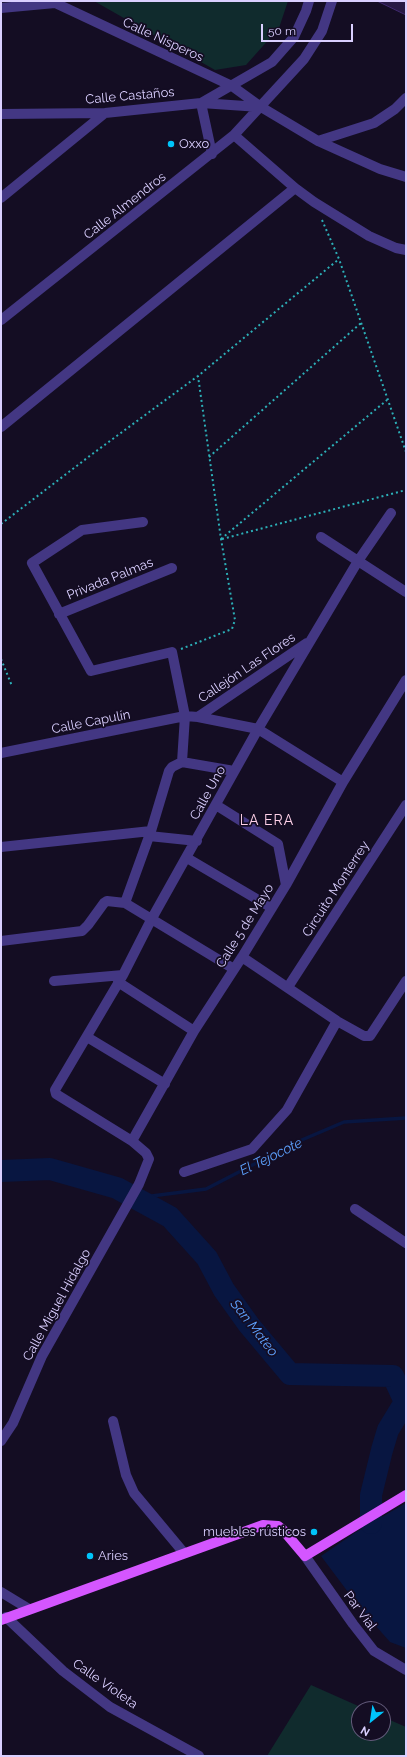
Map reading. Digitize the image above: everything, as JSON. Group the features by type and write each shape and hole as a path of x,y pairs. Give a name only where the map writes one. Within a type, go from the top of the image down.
{"main road":[{"path":"4,1619 263,1525 269,1524 278,1526 305,1556 406,1495"}],"street":[{"path":"212,154 201,103 214,94 232,86 272,62 294,37 309,1"},
{"path":"1,8 53,2"},
{"name":"Calle Nísperos","path":"53,2 232,86 261,107 318,141 380,169 406,177"},
{"name":"Calle Almendros","path":"1,320 234,136 304,59 322,31 333,2"},
{"path":"318,141 374,123 395,109 406,98"},
{"name":"Calle Castaños","path":"1,114 105,113 201,103 261,107"},
{"path":"1,198 105,113"},
{"path":"234,136 295,188 314,202 369,236 396,248 406,250"},
{"path":"1,427 295,188"},
{"name":"Calle Uno","path":"132,1140 56,1094 55,1090 121,978 151,920 258,729 358,561 391,513"},
{"path":"143,522 82,530 32,563 91,671 172,652 185,716 182,762"},
{"path":"321,537 406,592"},
{"name":"Privada Palmas","path":"59,614 172,568"},
{"name":"Callejón Las Flores","path":"198,717 310,641"},
{"name":"Calle 5 de Mayo","path":"132,1140 194,1031 286,885 343,782 406,680"},
{"name":"Calle Capulín","path":"1,753 185,716 198,717 258,729"},
{"path":"258,729 343,782"},
{"path":"124,903 150,834 172,767 182,762 234,771"},
{"path":"216,804 278,844 286,885"},
{"name":"Circuito Monterrey","path":"288,987 406,805"},
{"path":"1,847 150,834 196,841"},
{"path":"187,858 272,908"},
{"path":"1,941 82,931 104,903 107,901 124,903 234,969"},
{"path":"242,957 337,1021 364,1036 370,1036 406,981"},
{"path":"54,981 121,978 194,1031"},
{"path":"184,1172 252,1149 287,1110 337,1021"},
{"path":"87,1037 165,1084"},
{"name":"Calle Miguel Hidalgo","path":"1,1441 13,1423 42,1356 139,1184 149,1159 146,1153 132,1140"},
{"path":"355,1209 406,1243"},
{"path":"113,1421 126,1475 134,1493 184,1553"},
{"name":"Par Vial","path":"305,1556 374,1651 406,1670"},
{"path":"1,1592 29,1609"},
{"name":"Calle Violeta","path":"4,1619 63,1671 110,1707 199,1756"}],"path":[{"path":"314,202 339,259 406,452"},
{"path":"1,524 85,459 198,376 339,259"},
{"path":"209,457 361,323"},
{"path":"172,652 232,629 235,620 221,539 198,376"},
{"path":"221,539 388,400"},
{"path":"221,539 406,490"},
{"path":"1,659 12,686"}],"green space":[{"path":"94,1 288,1 279,28 246,65 215,70"},
{"path":"311,1685 351,1703 351,1741 391,1741 391,1720 406,1727 406,1756 267,1756"}],"water":[{"path":"406,1503 406,1648 390,1642 360,1608 321,1556 356,1532"}],"building":[{"path":"377,1 406,1 406,15"}],"waterway":[{"name":"El Tejocote","path":"136,1198 206,1189 297,1142 344,1122 406,1118"},
{"name":"San Mateo","path":"1,1171 50,1169 117,1188 170,1217 207,1258 224,1290 249,1325 290,1374 393,1376 405,1402 388,1430 382,1450 371,1495 371,1523"}],"place":[{"name":"Oxxo","path":"171,144"},
{"name":"muebles rústicos","path":"314,1532"},
{"name":"Aries","path":"90,1556"}],"district":[{"name":"LA ERA","path":"267,821"}]}
